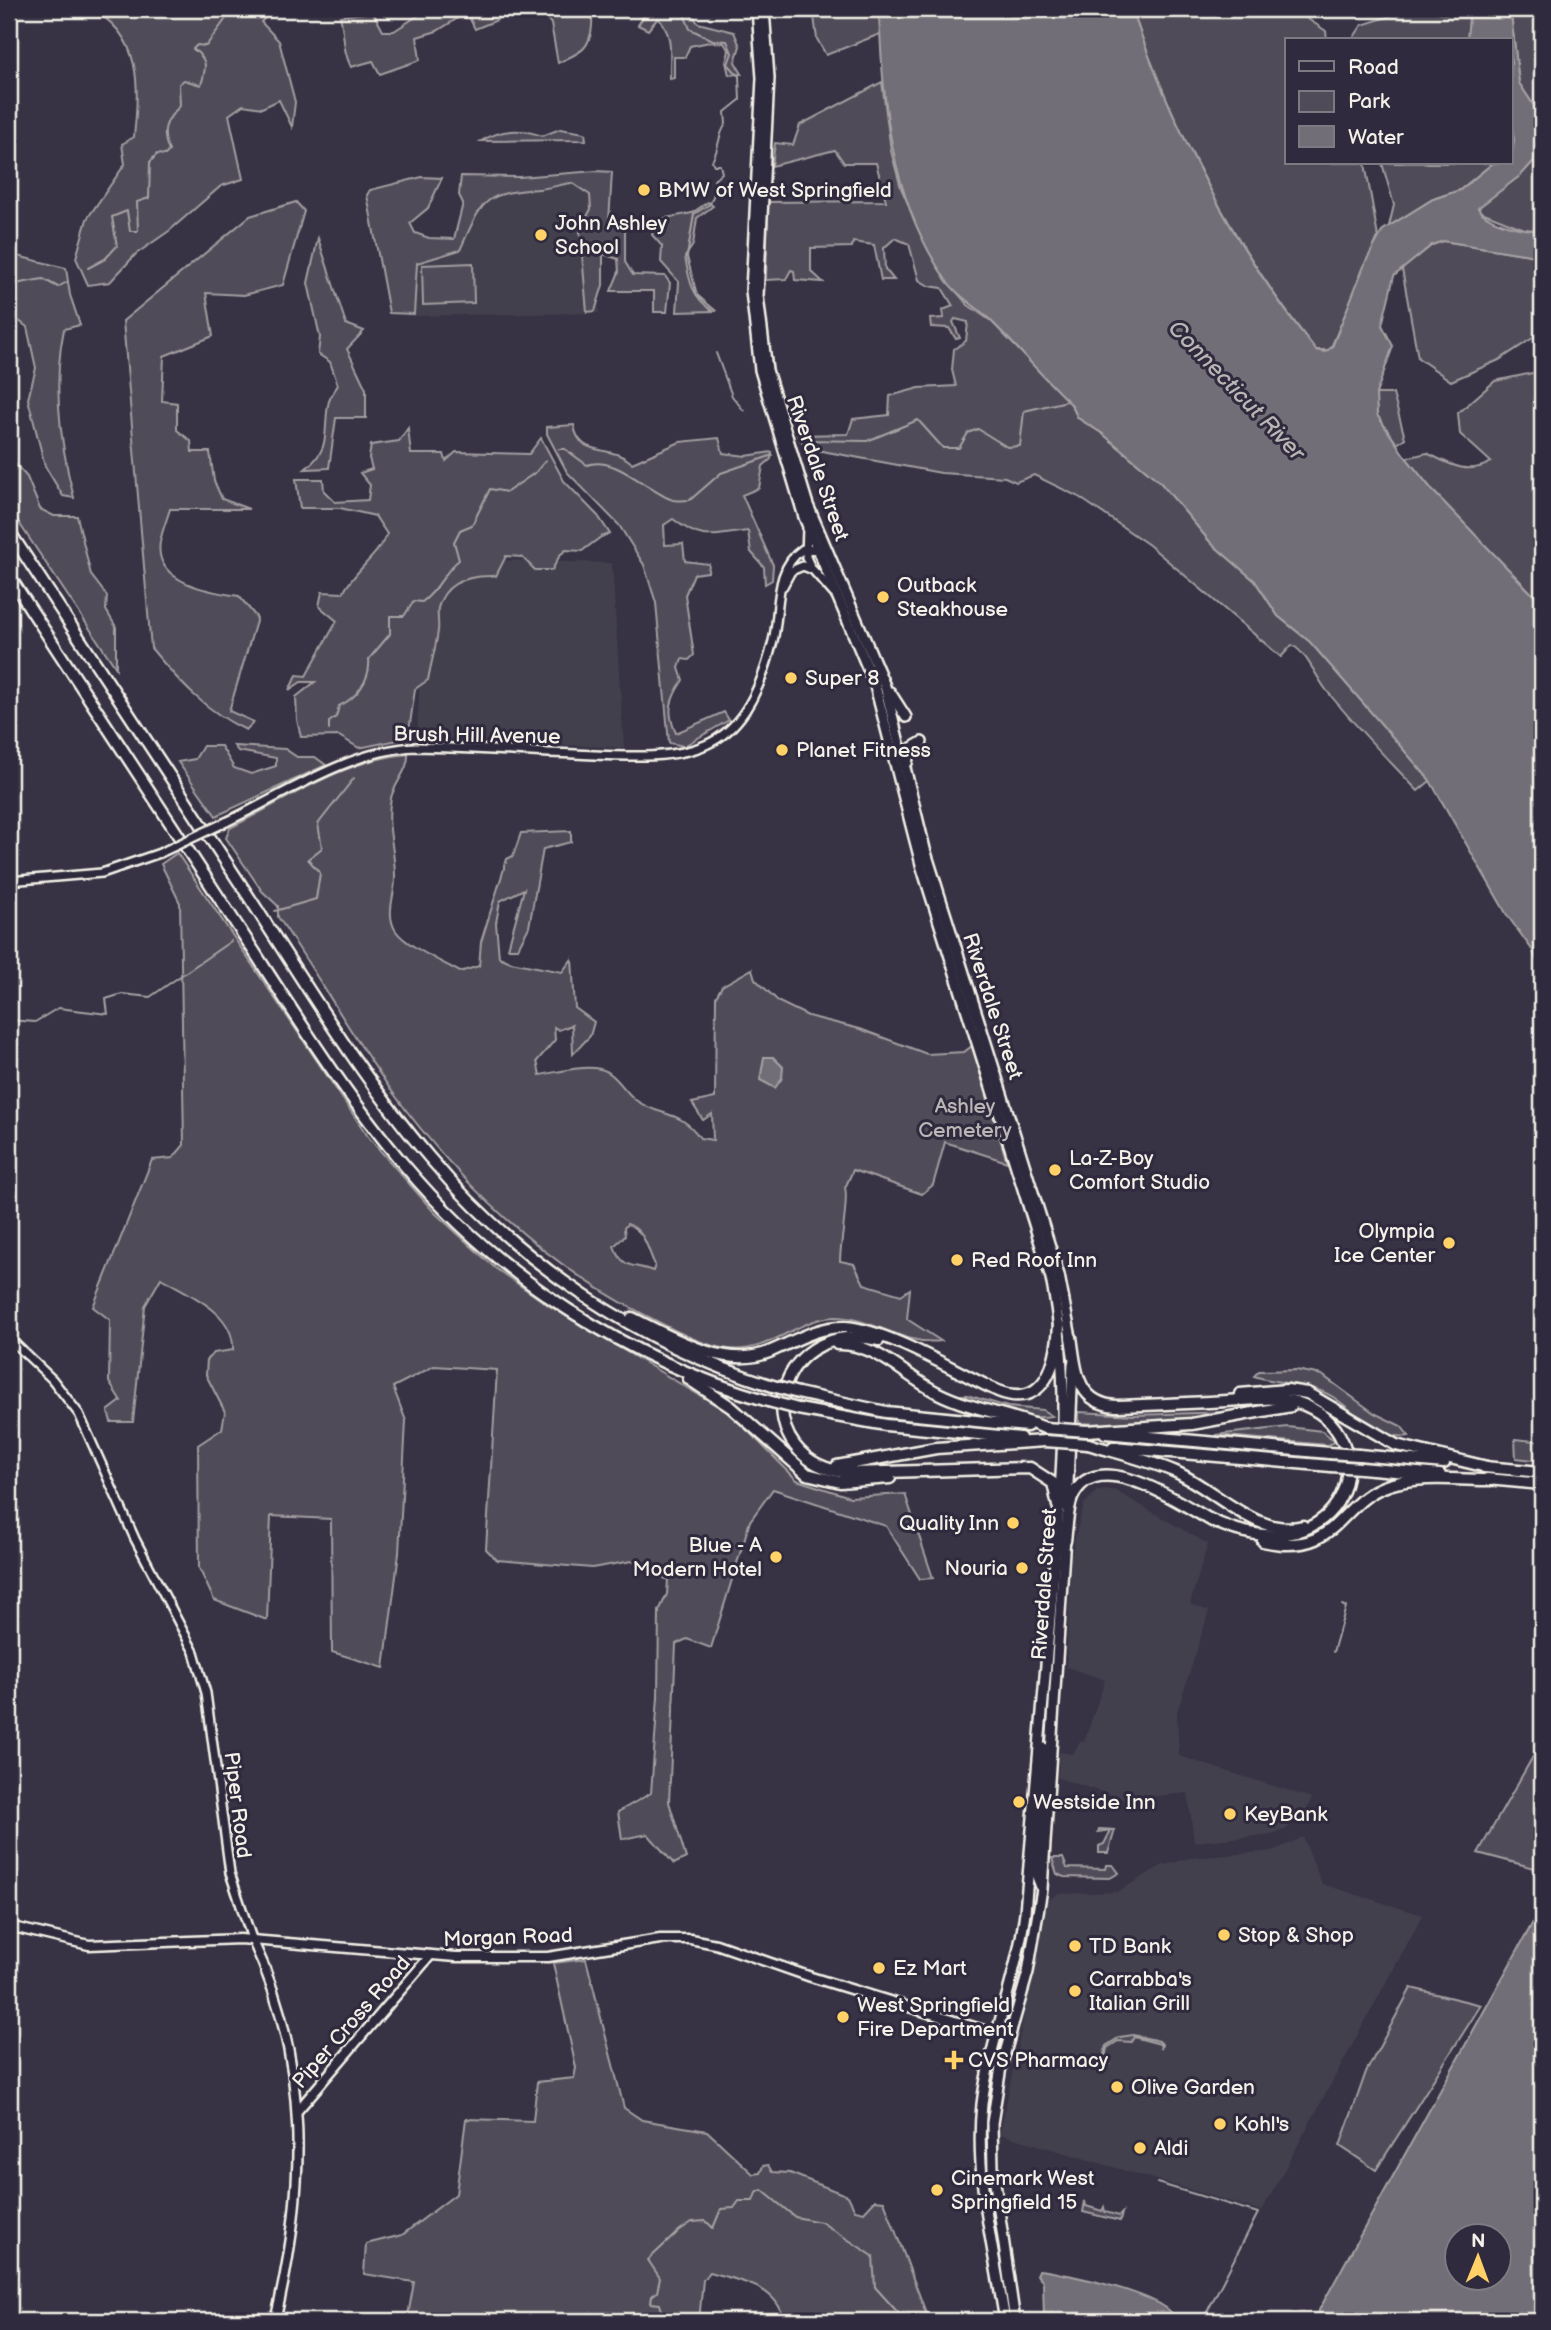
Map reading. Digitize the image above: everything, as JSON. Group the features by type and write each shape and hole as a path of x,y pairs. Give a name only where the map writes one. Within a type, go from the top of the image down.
{"highway":[{"path":"9,531 394,1114 442,1173 497,1229 589,1299 673,1347 773,1386 886,1412 1542,1472"},
{"path":"9,576 328,1064 392,1151 444,1209 503,1262 566,1308 718,1397 794,1465 820,1479 846,1482 1012,1467"},
{"path":"589,1299 680,1340 731,1357 756,1356 812,1333 837,1327 870,1332 1001,1393 1021,1395 1040,1386 1050,1373 1057,1354 1059,1325"},
{"path":"919,1354 884,1342 850,1337 822,1343 801,1358 786,1380 781,1406 785,1428 799,1449 824,1467 850,1473 1012,1467 1034,1469 1049,1478 1057,1492 1058,1506"},
{"path":"1071,1337 1077,1377 1084,1392 1099,1403 1124,1406 1283,1399 1313,1409 1334,1429 1347,1461 1346,1478 1339,1498 1320,1522 1294,1535 1254,1534 1211,1520"},
{"path":"801,1358 827,1346 858,1346 949,1398 1045,1428"},
{"path":"633,1348 706,1380 768,1401 896,1427 1542,1484"},
{"path":"1124,1406 1297,1391 1321,1398 1370,1432 1396,1445 1488,1467"},
{"path":"1087,1432 1185,1425 1283,1406 1312,1411 1334,1429"},
{"path":"799,1449 820,1462 846,1466 926,1449 1045,1441"},
{"path":"1088,1444 1173,1471 1216,1493 1257,1521 1276,1528 1292,1528 1310,1523 1326,1514 1339,1498"},
{"path":"1065,1541 1075,1493 1089,1479 1104,1474 1128,1478 1211,1520 1260,1540 1300,1543 1328,1532 1370,1494 1389,1485 1491,1480"}],"main road":[{"name":"Riverdale Street","path":"757,9 762,78 751,278 753,322 765,389 811,548 838,599 878,698 922,869 1051,1279 1059,1325 1064,1394 1058,1506 1026,1901 1015,1973 997,2034 983,2101 980,2132 988,2219 1004,2321"},
{"name":"Riverdale Street","path":"764,9 769,78 759,272 761,332 769,378 793,462 883,681 928,859 1057,1267 1071,1337 1073,1388 1065,1541 1042,1889 1028,1972 995,2103 991,2145 1015,2321"},
{"path":"883,681 906,717"},
{"path":"908,775 909,750 922,742"},
{"path":"1026,1901 1042,1889 1036,1874 1044,1763 1041,1733"},
{"name":"Morgan Road","path":"9,1926 92,1946 252,1939 430,1956 537,1957 660,1939 695,1939 997,2034"},
{"name":"Piper Road","path":"252,1939 276,2004 298,2110 296,2191 275,2321"},
{"name":"Piper Cross Road","path":"298,2110 430,1956"},
{"path":"997,2034 1010,2035"},
{"path":"988,2219 994,2234 1001,2278 1006,2280 1008,2275"}],"street":[{"path":"811,548 830,556"},
{"path":"789,561 811,548"},
{"path":"811,548 807,560 838,599"},
{"path":"789,561 816,573"},
{"name":"Brush Hill Avenue","path":"9,881 102,873 160,853 354,761 397,748 657,757 694,750 726,732 751,702 772,643 782,590 782,573 789,561"},
{"name":"Brush Hill Avenue","path":"782,590 789,573 801,566"},
{"name":"Piper Road","path":"9,1338 49,1376 79,1414 137,1545 194,1652 206,1693 230,1873 252,1939"}],"shaded area":[{"name":"John Ashley School","path":"587,177 609,223 622,222 622,248 598,250 599,313 406,316 402,259 456,246 477,183"},
{"path":"425,558 612,563 624,748 417,737"},
{"path":"1097,1491 1116,1491 1208,1544 1190,1604 1209,1611 1177,1713 1179,1756 1312,1798 1306,1811 1285,1830 1267,1835 1194,1842 1188,1793 1123,1799 1058,1778 1059,1752 1073,1754 1080,1742 1084,1742 1105,1680 1066,1667 1071,1559 1077,1529 1084,1504"},
{"path":"1303,1837 1322,1884 1423,1915 1262,2211 1000,2134 1047,1901 1058,1894 1117,1892 1161,1866 1190,1858 1273,1851"}],"green space":[{"path":"90,9 285,9 292,12 270,13 261,22 279,41 295,102 292,127 279,100 262,108 243,105 229,115 243,179 221,186 169,231 136,254 110,282 88,285 76,258 87,219 125,164 122,144 134,137 137,100 134,64 129,48 120,33 107,20"},
{"path":"428,9 458,11 458,18 437,31 417,37 420,60 380,74 373,61 351,67 346,54 340,16 373,12 383,31 394,31"},
{"path":"498,9 497,20 475,29 466,11"},
{"path":"540,9 589,9 592,28 584,48 558,63 551,24"},
{"path":"648,9 688,9 698,23 734,32 740,46 735,62 742,74 729,75 726,62 729,51 724,43 710,42 690,46 685,57 674,57 674,78 670,79 669,39 663,25 658,18 648,30 638,25"},
{"path":"813,9 879,9 880,34 826,55 817,39"},
{"path":"1132,9 1296,11 1326,31 1327,38 1285,38 1285,164 1365,164 1378,237 1330,350 1316,350 1259,272 1233,230 1187,144 1148,54"},
{"path":"1412,9 1431,9 1444,14 1465,9 1469,17 1468,38 1353,38 1362,25"},
{"path":"1514,9 1542,9 1542,118 1519,83 1511,14"},
{"path":"882,82 891,151 901,188 931,255 947,281 968,305 991,321 1071,404 1078,418 1103,434 1160,482 1211,543 1255,581 1278,616 1310,642 1429,779 1418,791 1338,704 1298,649 1292,645 1281,657 1149,545 1079,497 1034,475 1016,482 1005,477 941,473 806,448 798,435 848,434 853,419 889,415 890,396 919,388 956,386 952,370 954,349 966,341 968,322 955,319 953,322 960,338 956,339 949,328 931,327 930,319 944,318 943,310 953,306 942,288 929,286 919,280 909,244 895,238 884,248 885,269 894,280 881,280 874,245 853,242 852,247 811,248 811,271 823,282 795,280 794,271 791,270 786,279 766,280 768,202 886,201 876,163 844,163 835,150 772,166 775,143 793,145 800,125"},
{"path":"560,129 585,133 586,140 481,141 503,132 518,131 542,136"},
{"path":"1542,152 1542,230 1527,230 1479,211 1480,204 1521,175"},
{"path":"1382,164 1492,164 1460,190 1433,199 1389,226 1394,205"},
{"path":"612,172 609,222 625,222 625,262 633,275 665,276 670,283 667,312 654,312 654,291 611,291 619,272 618,259 603,254 603,285 595,311 587,312 580,231 591,209 590,195 572,183 506,193 487,202 474,220 460,250 417,263 414,314 389,313 367,195 370,190 422,177 442,178 428,208 410,223 415,233 429,238 454,239 463,203 459,195 461,176 519,177"},
{"path":"296,202 304,211 283,285 244,295 206,293 213,336 164,356 162,401 177,403 177,430 191,441 192,452 210,452 214,481 222,499 249,509 170,509 160,542 160,556 165,567 174,576 199,588 239,596 257,618 229,711 254,722 246,730 205,705 151,648 123,321 250,216"},
{"path":"708,202 713,206 697,218 693,245 685,257 696,294 713,311 677,312 679,282 661,262 662,246 652,235 655,220 692,213"},
{"path":"318,238 346,324 364,331 347,349 366,389 366,418 336,418 329,468 305,469 323,447 329,402 338,385 330,362 318,354 320,337 308,283"},
{"path":"1443,241 1542,257 1542,332 1499,360 1451,381 1418,358 1402,269 1432,245"},
{"path":"9,254 66,268 70,295 80,325 64,329 58,393 65,456 74,498 63,496 45,466 28,399 36,368 27,327 9,313"},
{"path":"473,263 474,303 423,305 422,265"},
{"path":"1542,371 1542,604 1433,491 1406,458 1427,453 1466,468 1491,462 1460,434 1458,413 1495,381"},
{"path":"1375,394 1393,394 1405,438 1397,444 1377,415"},
{"path":"574,425 577,436 589,447 614,453 632,463 680,442 719,438 723,453 746,456 772,452 771,459 763,466 759,488 742,495 773,565 772,580 765,584 764,567 751,552 748,531 708,536 693,532 673,519 664,525 665,545 683,544 685,561 709,564 708,572 694,574 685,595 694,655 689,660 682,659 679,668 683,680 671,706 673,725 676,733 724,712 729,720 684,746 669,743 656,603 644,565 619,525 567,472 547,434 547,427"},
{"path":"408,428 411,454 444,454 446,461 456,452 529,454 541,438 564,481 598,516 610,534 601,537 582,551 566,550 552,570 535,570 522,557 506,556 496,576 469,578 453,585 447,591 438,608 438,631 428,680 415,689 408,738 359,748 339,736 301,737 296,697 315,682 301,682 289,690 297,675 306,676 337,621 319,606 322,592 343,593 383,543 387,534 375,516 340,508 300,508 296,479 323,479 324,491 335,502 368,500 370,485 360,473 372,469 369,458 371,445 399,441"},
{"path":"9,457 27,477 40,509 54,516 77,516 91,575 107,596 106,610 116,627 116,668 9,508"},
{"path":"203,746 221,746 234,768 251,774 276,766 276,758 238,751 234,746 285,749 297,757 315,757 326,765 216,816 178,762 195,759"},
{"name":"Ashley Cemetery","path":"408,754 389,808 395,869 391,912 393,925 408,942 460,972 479,966 481,942 507,859 513,856 521,833 571,831 571,842 543,849 529,927 518,948 508,948 524,889 500,901 496,923 499,957 562,972 572,959 575,1008 594,1022 590,1036 573,1054 572,1025 559,1030 554,1027 555,1040 537,1061 540,1075 586,1068 606,1071 637,1101 685,1122 700,1138 713,1140 712,1114 703,1120 692,1103 715,1098 716,997 722,986 752,969 755,979 779,1002 808,1016 860,1029 927,1054 964,1052 972,1046 1007,1162 945,1142 933,1185 922,1194 853,1170 845,1188 840,1261 854,1264 864,1284 901,1295 910,1289 907,1319 941,1341 913,1339 862,1321 834,1317 808,1323 770,1341 743,1349 707,1344 641,1313 570,1270 505,1218 475,1189 419,1127 394,1094 278,917 278,906 262,891 226,838 230,828 317,782 385,757","holes":["627,1224 645,1241 655,1265 653,1271 625,1263 614,1246 625,1236 624,1228"]},
{"path":"177,853 369,1138 434,1212 495,1268 551,1307 731,1414 797,1480 850,1497 905,1494 933,1578 920,1579 886,1526 773,1489 750,1521 711,1648 687,1639 676,1644 669,1802 686,1858 674,1864 648,1834 622,1839 618,1812 651,1793 658,1697 659,1611 667,1594 668,1580 632,1561 592,1568 497,1560 486,1549 497,1370 434,1366 393,1387 406,1421 399,1553 384,1668 332,1652 331,1519 271,1516 267,1620 214,1600 199,1568 198,1445 222,1429 225,1412 206,1375 207,1359 214,1353 233,1350 232,1337 227,1325 208,1306 161,1278 145,1306 133,1422 111,1422 108,1411 121,1401 109,1382 110,1320 93,1307 152,1160 173,1158 184,1145 180,903 161,864"},
{"path":"1296,1370 1322,1375 1374,1413 1401,1426 1409,1436 1377,1430 1323,1392 1254,1376 1259,1371"},
{"path":"957,1395 967,1395 1008,1407 1043,1410 1052,1416 1028,1417 1003,1413"},
{"path":"1079,1412 1135,1415 1226,1412 1171,1421 1116,1424 1079,1423"},
{"path":"1288,1427 1322,1431 1336,1442 1327,1445 1215,1435"},
{"path":"1515,1439 1542,1442 1542,1461 1516,1458"},
{"path":"1539,1746 1542,1747 1542,1870 1478,1853"},
{"path":"1099,1829 1115,1830 1108,1853 1099,1853 1099,1846 1104,1844 1111,1830 1098,1832"},
{"path":"1052,1858 1063,1858 1067,1868 1106,1869 1107,1865 1113,1865 1119,1873 1110,1878 1064,1877 1057,1874"},
{"path":"586,1959 624,2108 642,2120 707,2131 753,2174 760,2173 763,2166 768,2165 772,2172 790,2173 848,2196 855,2210 864,2212 875,2200 884,2201 929,2321 784,2321 774,2299 766,2292 756,2286 709,2272 703,2280 699,2321 407,2321 414,2282 364,2274 366,2244 402,2235 456,2194 466,2119 533,2121 537,2082 574,2078 576,2068 553,1963"},
{"path":"1411,1988 1481,2005 1376,2170 1340,2146 1366,2072"},
{"path":"1133,2035 1162,2044 1161,2049 1160,2044 1134,2037 1131,2042 1118,2041 1107,2048 1105,2058 1106,2046 1120,2037"},
{"path":"1085,2201 1086,2206 1102,2211 1104,2207 1105,2212 1119,2216 1122,2213 1120,2221 1083,2212"}],"water":[{"name":"Connecticut River","path":"879,9 1132,9 1148,54 1187,144 1233,230 1287,312 1316,350 1325,352 1332,347 1366,261 1383,230 1433,199 1460,190 1492,164 1512,164 1512,38 1467,38 1470,9 1514,9 1511,14 1519,83 1542,118 1542,152 1521,175 1478,208 1498,222 1542,230 1542,257 1443,241 1432,245 1394,276 1382,325 1393,346 1376,394 1377,415 1404,455 1433,491 1542,604 1542,972 1533,951 1507,915 1429,779 1310,642 1278,616 1255,581 1211,543 1160,482 1103,434 1078,418 1071,404 1010,340 946,280 912,217 901,184 883,80"},
{"path":"764,1057 773,1057 783,1067 782,1078 775,1088 760,1080"},
{"path":"1542,1906 1542,2321 1313,2321"},
{"path":"1039,2270 1092,2280 1136,2294 1169,2310 1175,2319 1061,2321 1044,2318 1043,2282 1037,2275"}],"waterway":[{"path":"88,268 105,259 117,246 112,217 127,211 130,231 138,231 137,202 149,198 150,162 157,154 165,155 169,151 165,132 167,122 180,106 179,84 184,80 201,85 205,65 202,57 193,49 197,45 206,46 233,9"},
{"path":"682,9 690,29 713,40 727,41 732,53 728,64 739,76 740,100 725,112 726,124 712,161 714,165 720,165 722,173 714,180 717,186 710,204 694,214 687,257 697,295 716,311"},
{"path":"9,285 43,279 58,287 67,282"},
{"path":"716,353 732,396 744,411"},
{"path":"800,440 867,441 918,420 943,448 959,448 968,433 978,429 1007,447 1020,446 1024,411 1067,401"},
{"path":"559,449 565,449 587,465 609,465 673,500 690,500 721,473 773,455"},
{"path":"329,730 329,722 336,717 339,706 346,703 362,687 368,674 369,659 390,634 390,616 404,616 414,601 422,602 459,560 454,542 460,530 472,525 490,489 507,492 536,472 546,460"},
{"path":"275,911 316,899 320,873 308,859 322,848 318,824 354,778"},
{"path":"9,1020 35,1022 58,1008 108,1014 106,999 122,994 150,997 231,941"},
{"path":"1333,1652 1346,1607 1342,1605"},
{"path":"1157,2183 1258,2213 1206,2314 1198,2319 1175,2318"},
{"path":"657,2321 662,2311 660,2304 651,2303 660,2278 648,2260 692,2222 706,2221 713,2228 721,2209 734,2208 739,2201 753,2201 756,2193 762,2190 795,2217 821,2222 873,2256 875,2287 902,2317 902,2321"},
{"path":"9,2226 12,2257 9,2257"}],"place":[{"name":"BMW of West Springfield","path":"644,190"},
{"name":"John Ashley School","path":"541,235"},
{"name":"Outback Steakhouse","path":"883,597"},
{"name":"Super 8","path":"791,678"},
{"name":"Planet Fitness","path":"782,750"},
{"name":"La-Z-Boy Comfort Studio","path":"1055,1170"},
{"name":"Olympia Ice Center","path":"1449,1243"},
{"name":"Red Roof Inn","path":"957,1260"},
{"name":"Quality Inn","path":"1013,1523"},
{"name":"Blue - A Modern Hotel","path":"776,1557"},
{"name":"Nouria","path":"1022,1568"},
{"name":"Westside Inn","path":"1019,1802"},
{"name":"KeyBank","path":"1230,1814"},
{"name":"Stop & Shop","path":"1224,1935"},
{"name":"TD Bank","path":"1075,1946"},
{"name":"Ez Mart","path":"879,1968"},
{"name":"Carrabba's Italian Grill","path":"1075,1991"},
{"name":"West Springfield Fire Department","path":"843,2017"},
{"name":"CVS Pharmacy","path":"954,2060"},
{"name":"Olive Garden","path":"1117,2087"},
{"name":"Kohl's","path":"1220,2124"},
{"name":"Aldi","path":"1140,2148"},
{"name":"Cinemark West Springfield 15","path":"937,2190"}]}
